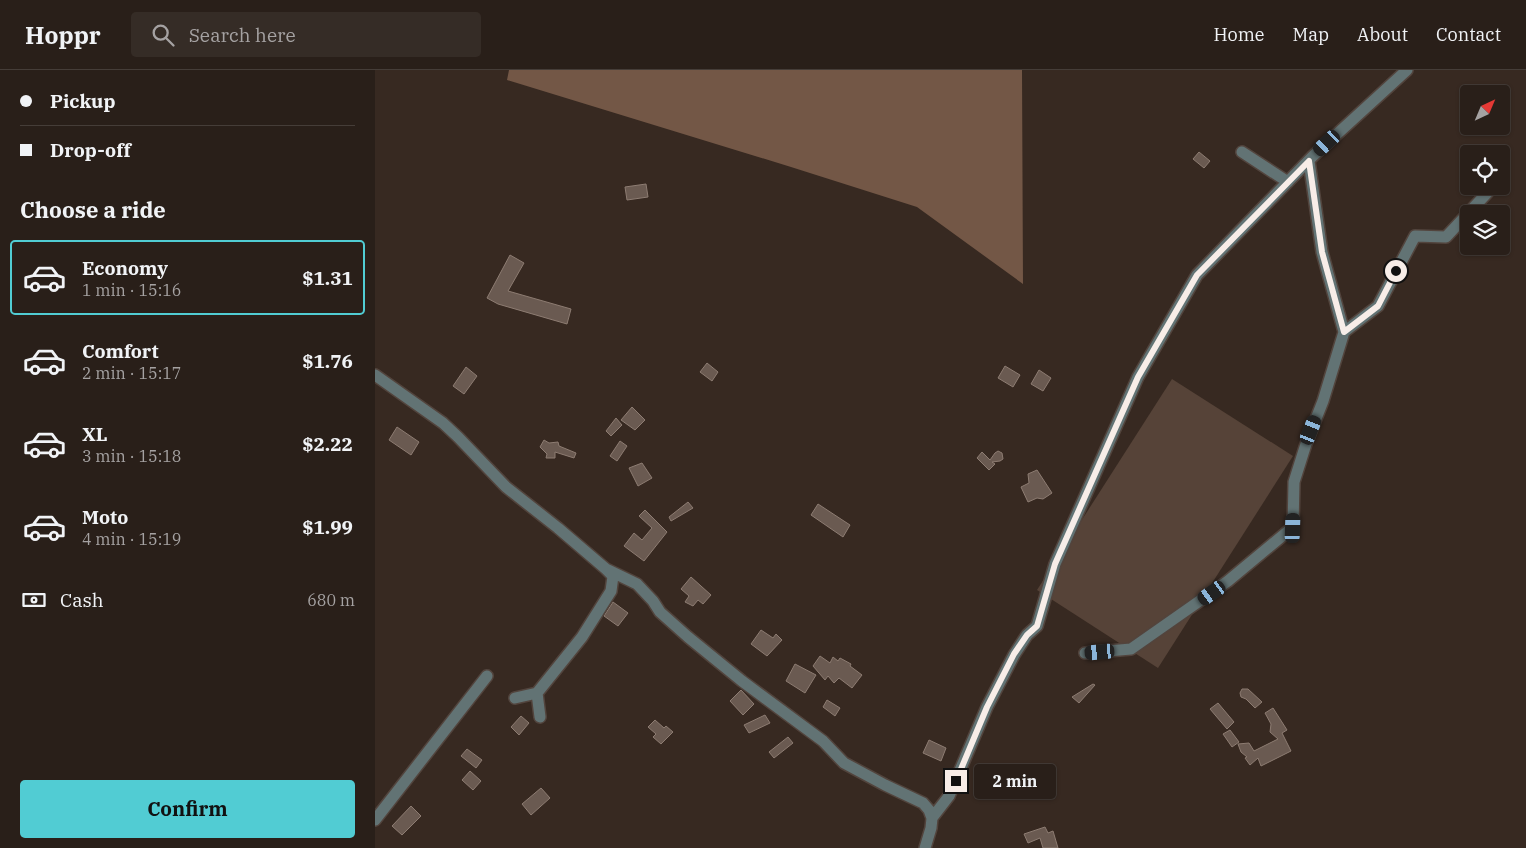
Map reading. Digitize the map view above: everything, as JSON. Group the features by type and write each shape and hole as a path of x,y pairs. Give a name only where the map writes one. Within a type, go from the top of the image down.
{"street":[{"path":"932,818 949,796 987,707 1014,654 1027,635 1037,626 1055,564 1138,377 1197,275 1309,161 1407,70"},
{"path":"1242,152 1288,182"},
{"path":"1085,653 1131,649 1228,582 1293,528 1294,482 1305,444 1323,401 1344,332 1322,252 1309,161"},
{"path":"1344,332 1378,306 1415,236 1446,237 1485,195"},
{"path":"375,375 443,423 507,487 607,569 613,576 611,591 582,638 537,693 515,698"},
{"path":"607,569 637,584 653,601 660,612 688,637 742,681 823,741 844,763 923,803 929,810 932,818 925,848"},
{"path":"375,820 487,676"},
{"path":"537,693 540,718"}],"shaded area":[{"path":"509,70 1022,70 1023,284 917,207 507,80"},
{"path":"1172,379 1293,456 1158,668 1037,590"}],"building":[{"path":"1199,152 1210,161 1204,168 1193,159"},
{"path":"646,184 648,197 627,200 625,187"},
{"path":"510,255 524,263 508,291 571,309 567,324 498,304 487,298"},
{"path":"707,363 718,372 712,381 700,372"},
{"path":"1005,366 1020,375 1013,387 998,378"},
{"path":"466,367 477,376 464,394 453,386"},
{"path":"1039,370 1051,378 1043,391 1031,384"},
{"path":"632,407 645,420 635,430 621,420"},
{"path":"616,418 622,425 611,436 606,431"},
{"path":"397,427 419,442 411,455 389,440"},
{"path":"544,440 549,443 558,442 559,446 576,453 574,458 555,452 555,458 546,458 547,454 540,447"},
{"path":"620,441 627,446 617,461 610,456"},
{"path":"998,451 1002,453 1003,459 992,462 995,464 989,470 977,458 982,452 990,460"},
{"path":"642,463 652,478 638,486 629,468"},
{"path":"1037,470 1052,493 1043,499 1037,498 1028,502 1021,487 1029,483 1028,474"},
{"path":"688,502 693,508 671,521 669,517"},
{"path":"818,504 850,525 843,537 811,515"},
{"path":"645,510 667,532 644,561 624,546 634,533 642,540 652,528 639,516"},
{"path":"691,577 711,595 703,604 698,600 693,606 685,602 689,596 681,589"},
{"path":"613,602 628,613 618,626 604,616"},
{"path":"761,630 773,638 776,634 782,640 767,656 751,644"},
{"path":"820,656 830,663 833,657 838,661 840,658 851,664 850,666 862,675 852,688 839,678 834,683 828,676 825,680 813,666"},
{"path":"795,664 816,675 805,693 786,681"},
{"path":"1093,684 1095,685 1079,703 1072,697"},
{"path":"1242,689 1248,689 1262,702 1255,708 1246,699 1241,697"},
{"path":"741,690 754,704 743,715 730,701"},
{"path":"827,700 840,708 835,716 823,707"},
{"path":"1218,703 1234,722 1227,729 1210,709"},
{"path":"1273,708 1287,730 1282,733 1291,751 1261,766 1258,758 1250,765 1238,744 1249,743 1254,751 1278,739 1270,732 1271,724 1265,713"},
{"path":"765,715 770,723 749,733 744,725"},
{"path":"521,716 529,723 519,735 511,727"},
{"path":"655,720 664,728 666,726 673,732 661,744 653,737 656,734 648,727"},
{"path":"1230,730 1239,742 1232,747 1223,734"},
{"path":"788,737 793,743 774,758 769,752"},
{"path":"929,740 946,748 941,761 923,753"},
{"path":"467,749 482,760 476,768 461,756"},
{"path":"470,771 481,781 473,790 462,780"},
{"path":"994,771 1003,774 998,788 990,787"},
{"path":"541,788 550,798 531,815 522,804"},
{"path":"411,806 421,816 402,835 392,826"},
{"path":"1045,827 1048,833 1053,831 1058,848 1043,848 1040,838 1028,843 1024,834"}],"route":[{"path":"956,781 987,707 1014,654 1027,635 1037,626 1055,564 1138,377 1197,275 1309,161 1322,252 1344,332 1378,306 1396,271"}]}
